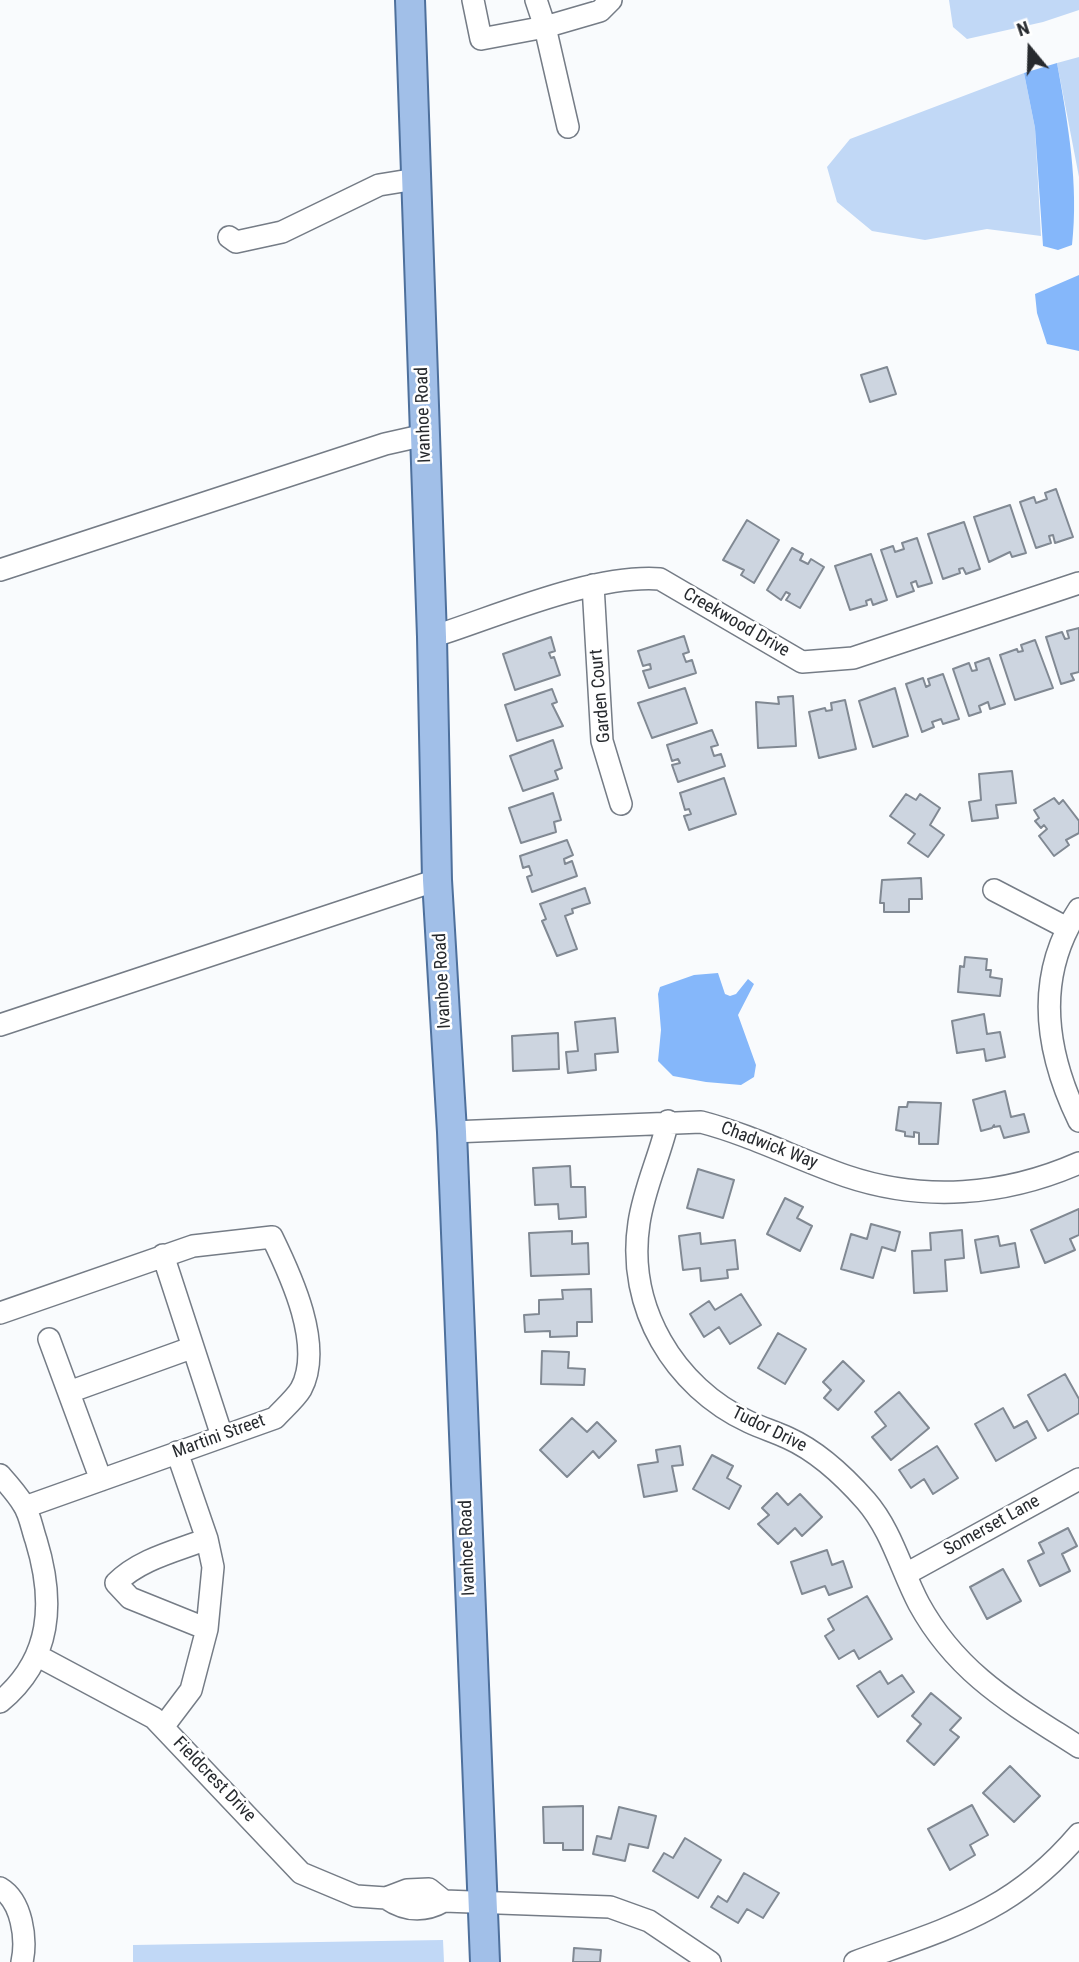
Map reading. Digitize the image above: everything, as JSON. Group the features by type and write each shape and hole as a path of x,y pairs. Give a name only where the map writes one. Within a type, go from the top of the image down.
{"main road":[{"name":"Ivanhoe Road","path":"410,0 432,638 437,880 452,1132 485,1962"}],"street":[{"path":"473,0 481,39 545,27 600,12 611,0"},
{"path":"536,0 545,27 568,127"},
{"path":"229,237 236,243 270,236 379,185 416,179"},
{"path":"0,570 385,444 425,435"},
{"name":"Creekwood Drive","path":"432,638 593,585 639,577 660,579 802,662 853,659 1079,583"},
{"name":"Garden Court","path":"593,585 602,741 621,804"},
{"path":"0,1025 437,880"},
{"path":"994,890 1067,928"},
{"path":"1079,909 1057,950 1048,987 1048,1020 1054,1058 1079,1121"},
{"name":"Chadwick Way","path":"452,1132 668,1121 701,1122 735,1131 844,1175 919,1193 994,1189 1054,1174 1079,1163"},
{"name":"Tudor Drive","path":"668,1121 661,1152 646,1191 637,1243 640,1283 652,1324 663,1346 688,1379 713,1402 749,1422 790,1438 834,1467 868,1503 887,1531 934,1630 963,1667 994,1693 1079,1747"},
{"name":"Martini Street","path":"0,1312 192,1246 272,1237 291,1275 309,1352 301,1388 275,1418 25,1507"},
{"path":"163,1255 191,1348 222,1436"},
{"path":"49,1339 101,1480"},
{"path":"69,1392 191,1348"},
{"path":"163,1727 191,1690 207,1629 213,1567 207,1539 177,1452"},
{"path":"0,1475 25,1507 44,1566 48,1595 38,1657 19,1686 0,1702"},
{"name":"Somerset Lane","path":"906,1574 1079,1479"},
{"path":"207,1539 145,1562 127,1572 116,1583 130,1598 207,1629"},
{"name":"Fieldcrest Drive","path":"38,1657 154,1718 301,1873 356,1896 386,1898 402,1909 432,1908 444,1900 482,1901"},
{"path":"855,1962 973,1920 995,1908 1027,1886 1079,1834"},
{"path":"0,1888 10,1894 22,1924 22,1962"},
{"path":"482,1901 618,1909 649,1921 710,1962"}],"shaded area":[{"path":"949,0 1079,0 1079,10 1043,22 967,39 953,27"},
{"path":"1079,57 1079,177 1057,63"},
{"path":"1024,73 1035,128 1041,236 987,229 925,240 872,231 837,202 827,167 850,139"},
{"path":"443,1940 444,1962 133,1962 133,1945"}],"water":[{"path":"1057,63 1068,131 1074,200 1072,245 1058,250 1043,246 1035,128 1024,73"},
{"path":"1079,275 1079,351 1047,344 1037,313 1035,294"},
{"path":"718,973 725,994 730,996 736,994 748,979 754,984 738,1015 756,1065 754,1077 741,1085 673,1076 658,1061 661,1030 658,994 660,987 694,975"}],"building":[{"path":"887,367 896,394 870,402 861,375"},
{"path":"1056,489 1073,537 1055,543 1053,535 1049,536 1051,543 1036,548 1020,502 1034,497 1036,503 1047,499 1045,493"},
{"path":"1010,505 1026,553 1012,557 1010,552 989,562 974,517"},
{"path":"747,520 779,540 754,583 741,575 744,570 723,560"},
{"path":"964,522 980,569 966,574 963,568 959,569 960,573 943,579 928,534"},
{"path":"917,538 932,583 918,587 916,581 911,583 914,591 897,597 881,550 893,546 895,552 904,549 902,543"},
{"path":"792,548 803,554 800,560 808,564 811,559 824,567 800,608 786,600 790,594 786,592 781,600 767,590"},
{"path":"871,554 887,600 873,605 871,599 866,601 867,605 850,610 835,566"},
{"path":"1079,628 1079,672 1071,674 1074,680 1061,684 1046,637 1062,632 1065,639 1069,638 1067,631"},
{"path":"684,636 689,652 683,654 686,662 692,660 696,673 649,688 643,671 651,669 650,664 643,666 638,651"},
{"path":"551,637 555,651 549,653 551,658 554,657 560,675 515,690 503,654"},
{"path":"1035,640 1053,688 1015,700 1000,655 1017,649 1018,652 1023,651 1021,645"},
{"path":"989,658 1005,704 990,709 988,702 979,706 981,712 969,716 953,669 969,663 972,671 977,670 975,663"},
{"path":"943,674 959,719 943,724 941,719 932,722 934,727 922,732 906,684 923,678 926,687 930,685 928,679"},
{"path":"685,688 697,723 652,738 638,703"},
{"path":"895,688 908,736 873,747 859,701"},
{"path":"552,689 557,702 552,704 563,726 517,741 505,705"},
{"path":"793,696 796,746 758,748 756,702 779,704 778,697"},
{"path":"845,700 856,749 819,758 809,712 825,708 826,711 832,710 831,703"},
{"path":"712,730 718,745 711,747 714,756 721,754 725,766 678,782 672,765 680,763 678,759 672,761 667,745"},
{"path":"553,740 562,768 555,771 558,779 523,791 510,756"},
{"path":"1012,771 1016,803 996,805 998,818 972,821 969,802 981,800 979,774"},
{"path":"724,778 736,814 689,830 684,816 691,814 689,809 685,810 680,793"},
{"path":"553,793 561,820 554,822 556,832 521,843 509,808"},
{"path":"906,794 916,800 920,794 940,808 930,825 944,835 928,857 908,843 915,834 890,816"},
{"path":"1054,798 1059,804 1063,800 1079,821 1079,833 1066,840 1069,845 1054,856 1039,836 1047,829 1044,825 1041,828 1035,821 1039,818 1034,810"},
{"path":"567,840 573,855 564,859 565,864 572,861 577,876 532,892 527,877 532,875 529,866 523,868 520,856"},
{"path":"921,878 922,899 909,899 909,912 884,912 884,903 880,903 882,880"},
{"path":"585,888 590,903 572,909 573,913 565,916 577,949 557,956 542,921 546,919 540,904"},
{"path":"965,957 987,959 986,970 991,970 990,977 1002,979 1000,996 958,992 960,966 964,967"},
{"path":"984,1014 987,1034 1000,1032 1005,1057 986,1061 984,1049 957,1053 952,1021"},
{"path":"615,1018 618,1052 595,1054 596,1070 568,1073 566,1052 578,1051 575,1022"},
{"path":"558,1033 559,1069 513,1071 512,1036"},
{"path":"1005,1091 1011,1117 1024,1114 1029,1132 1004,1138 1000,1126 994,1125 981,1131 973,1100"},
{"path":"908,1102 941,1103 938,1144 919,1144 919,1133 914,1132 914,1137 905,1136 905,1132 896,1130 899,1107 907,1107"},
{"path":"570,1166 571,1187 585,1187 586,1217 559,1219 558,1204 535,1205 533,1168"},
{"path":"698,1169 734,1180 723,1218 687,1208"},
{"path":"785,1198 803,1207 797,1218 812,1226 800,1251 767,1234"},
{"path":"1079,1209 1079,1235 1070,1239 1075,1250 1045,1263 1031,1230"},
{"path":"871,1224 900,1232 895,1251 882,1247 873,1278 841,1269 851,1234 867,1239"},
{"path":"962,1230 964,1258 945,1260 947,1291 914,1293 912,1251 931,1250 930,1233"},
{"path":"572,1231 572,1244 588,1243 589,1274 531,1276 529,1233"},
{"path":"700,1233 701,1244 735,1240 738,1269 727,1270 728,1278 701,1281 700,1268 683,1270 679,1236"},
{"path":"998,1236 1000,1246 1015,1243 1019,1267 981,1273 975,1240"},
{"path":"591,1289 592,1322 577,1322 577,1336 550,1337 550,1331 525,1332 524,1315 539,1314 539,1300 563,1299 562,1290"},
{"path":"741,1294 761,1325 730,1344 719,1327 704,1337 690,1314 709,1301 715,1310"},
{"path":"778,1333 806,1349 785,1384 758,1368"},
{"path":"542,1351 569,1352 568,1368 585,1369 584,1385 541,1384"},
{"path":"843,1361 864,1381 838,1410 824,1398 831,1390 823,1382"},
{"path":"1065,1374 1079,1399 1079,1413 1048,1431 1028,1395"},
{"path":"899,1392 929,1428 891,1460 872,1437 886,1426 875,1412"},
{"path":"1003,1408 1014,1428 1027,1421 1036,1438 996,1461 975,1424"},
{"path":"572,1418 587,1432 597,1422 616,1441 599,1458 593,1451 567,1477 540,1450"},
{"path":"680,1446 683,1465 672,1466 677,1491 644,1497 638,1465 658,1462 656,1450"},
{"path":"937,1446 958,1478 933,1494 924,1479 911,1488 899,1470"},
{"path":"712,1455 733,1466 727,1478 741,1486 729,1509 693,1489"},
{"path":"777,1493 788,1505 800,1494 822,1517 802,1536 795,1528 778,1544 758,1524 769,1515 762,1508"},
{"path":"1068,1528 1077,1546 1062,1554 1070,1571 1040,1586 1028,1561 1044,1553 1039,1543"},
{"path":"827,1550 832,1565 843,1561 852,1587 829,1595 825,1586 802,1594 791,1562"},
{"path":"1003,1569 1021,1601 987,1619 970,1587"},
{"path":"867,1596 892,1639 859,1659 854,1650 839,1659 825,1636 834,1630 828,1619"},
{"path":"880,1671 888,1684 902,1675 914,1692 878,1717 857,1686"},
{"path":"931,1693 961,1718 950,1730 959,1737 934,1765 907,1741 921,1724 912,1716"},
{"path":"1010,1766 1040,1796 1014,1822 983,1793"},
{"path":"972,1805 988,1835 970,1845 975,1855 950,1870 928,1829"},
{"path":"583,1806 583,1850 563,1850 563,1843 544,1843 543,1807"},
{"path":"619,1807 656,1816 648,1848 629,1844 625,1861 593,1854 597,1836 611,1839"},
{"path":"685,1838 721,1860 698,1898 653,1871 664,1853 673,1858"},
{"path":"744,1873 779,1893 763,1918 747,1909 738,1923 711,1907 718,1896 727,1902"},
{"path":"574,1948 601,1950 600,1962 573,1962"}]}
